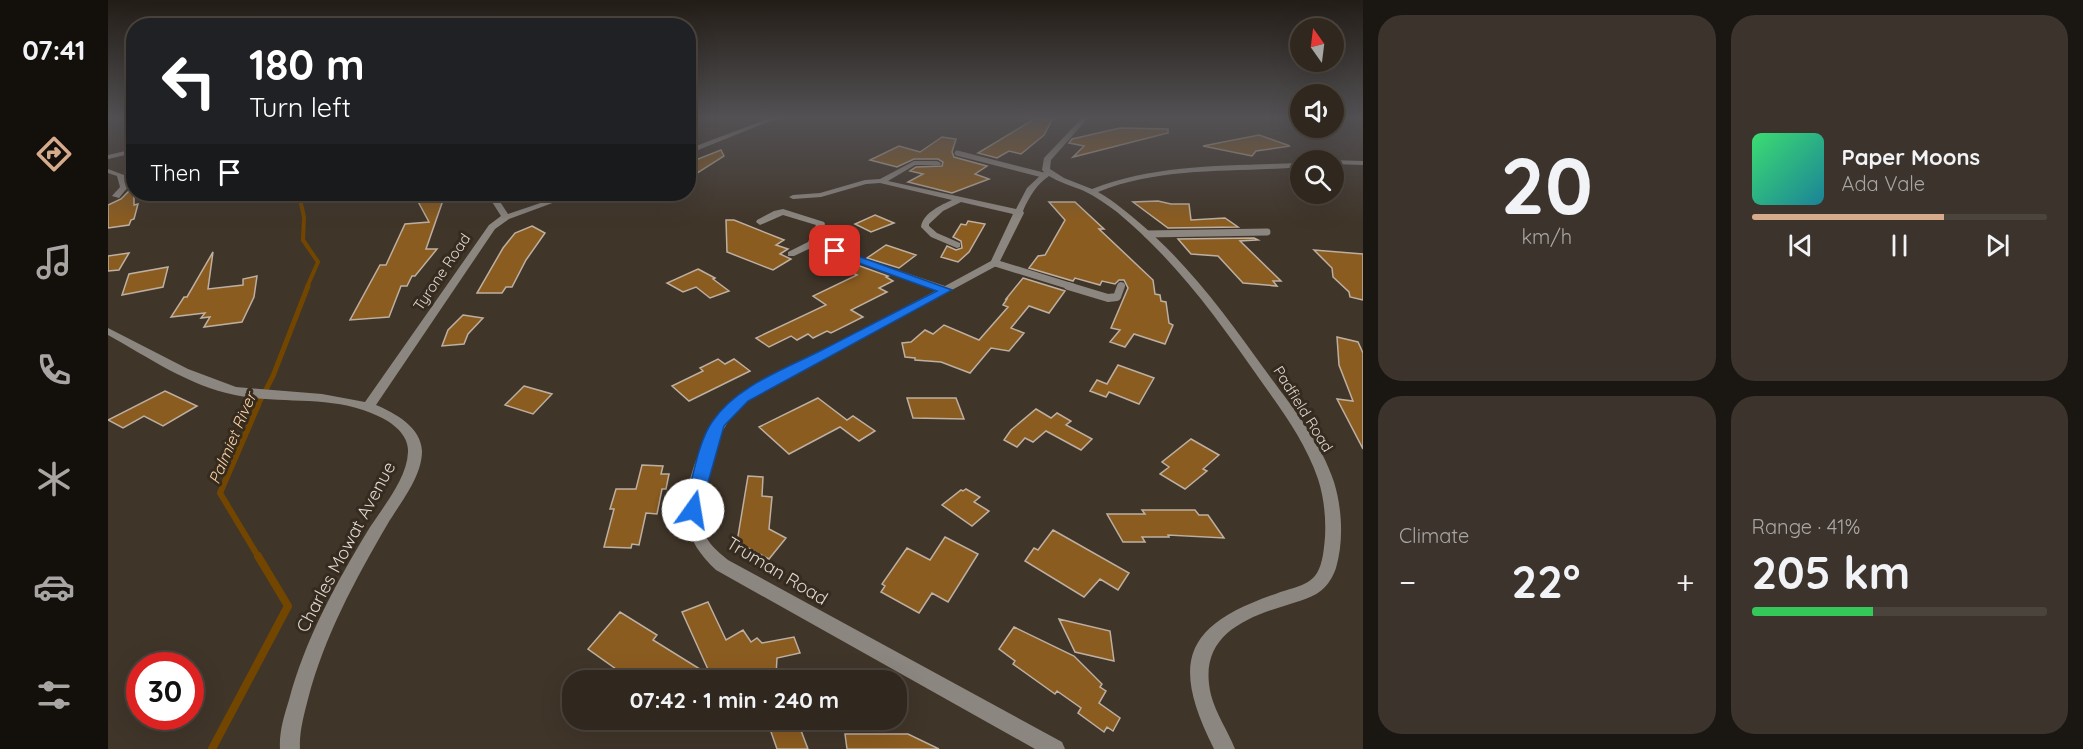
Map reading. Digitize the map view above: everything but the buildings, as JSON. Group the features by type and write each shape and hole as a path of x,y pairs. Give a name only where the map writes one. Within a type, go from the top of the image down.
{"street":[{"path":"108,157 126,153"},
{"path":"995,263 1031,188 1045,174 1047,160 1053,153"},
{"path":"1344,162 1363,163"},
{"path":"879,181 910,164 937,163"},
{"path":"1092,192 1117,181 1147,174 1215,167 1290,165"},
{"path":"108,171 120,175 126,188"},
{"name":"Padfield Road","path":"1045,174 1092,192 1110,204 1177,260 1197,283 1275,392 1310,446 1326,481 1332,524 1331,551 1322,579 1307,590 1250,609 1232,618 1217,629 1200,654 1197,670 1200,687 1208,716 1225,749"},
{"path":"793,197 821,195 865,182 879,181 1020,213"},
{"path":"112,197 126,190"},
{"path":"957,246 934,235 925,227 925,223 939,209 959,200"},
{"path":"496,201 506,217"},
{"name":"Tyrone Road","path":"368,407 492,226 506,217 553,201"},
{"path":"760,222 783,212 819,222 822,227 812,244 791,254"},
{"path":"812,244 947,290"},
{"name":"Truman Road","path":"995,263 743,398 717,425 704,463 693,510 699,538 707,551 722,565 1055,749"},
{"name":"Charles Mowat Avenue","path":"108,331 180,368 232,391 310,397 368,407 397,421 410,435 415,445 415,455 403,485 342,590 313,652 300,694 289,741 290,749"}],"lane":[{"path":"957,153 1045,174"},
{"path":"1147,234 1268,232"},
{"path":"995,263 1112,299 1117,297 1121,286"}],"waterway":[{"name":"Palmiet River","path":"300,201 304,217 303,240 318,262 307,287"},
{"name":"Palmiet River","path":"258,405 273,376 308,286"},
{"name":"Palmiet River","path":"258,405 220,493 259,558"},
{"name":"Palmiet River","path":"212,749 288,606 258,556"}],"route":[{"path":"693,510 704,463 717,425 743,398 947,290 835,251"}]}
